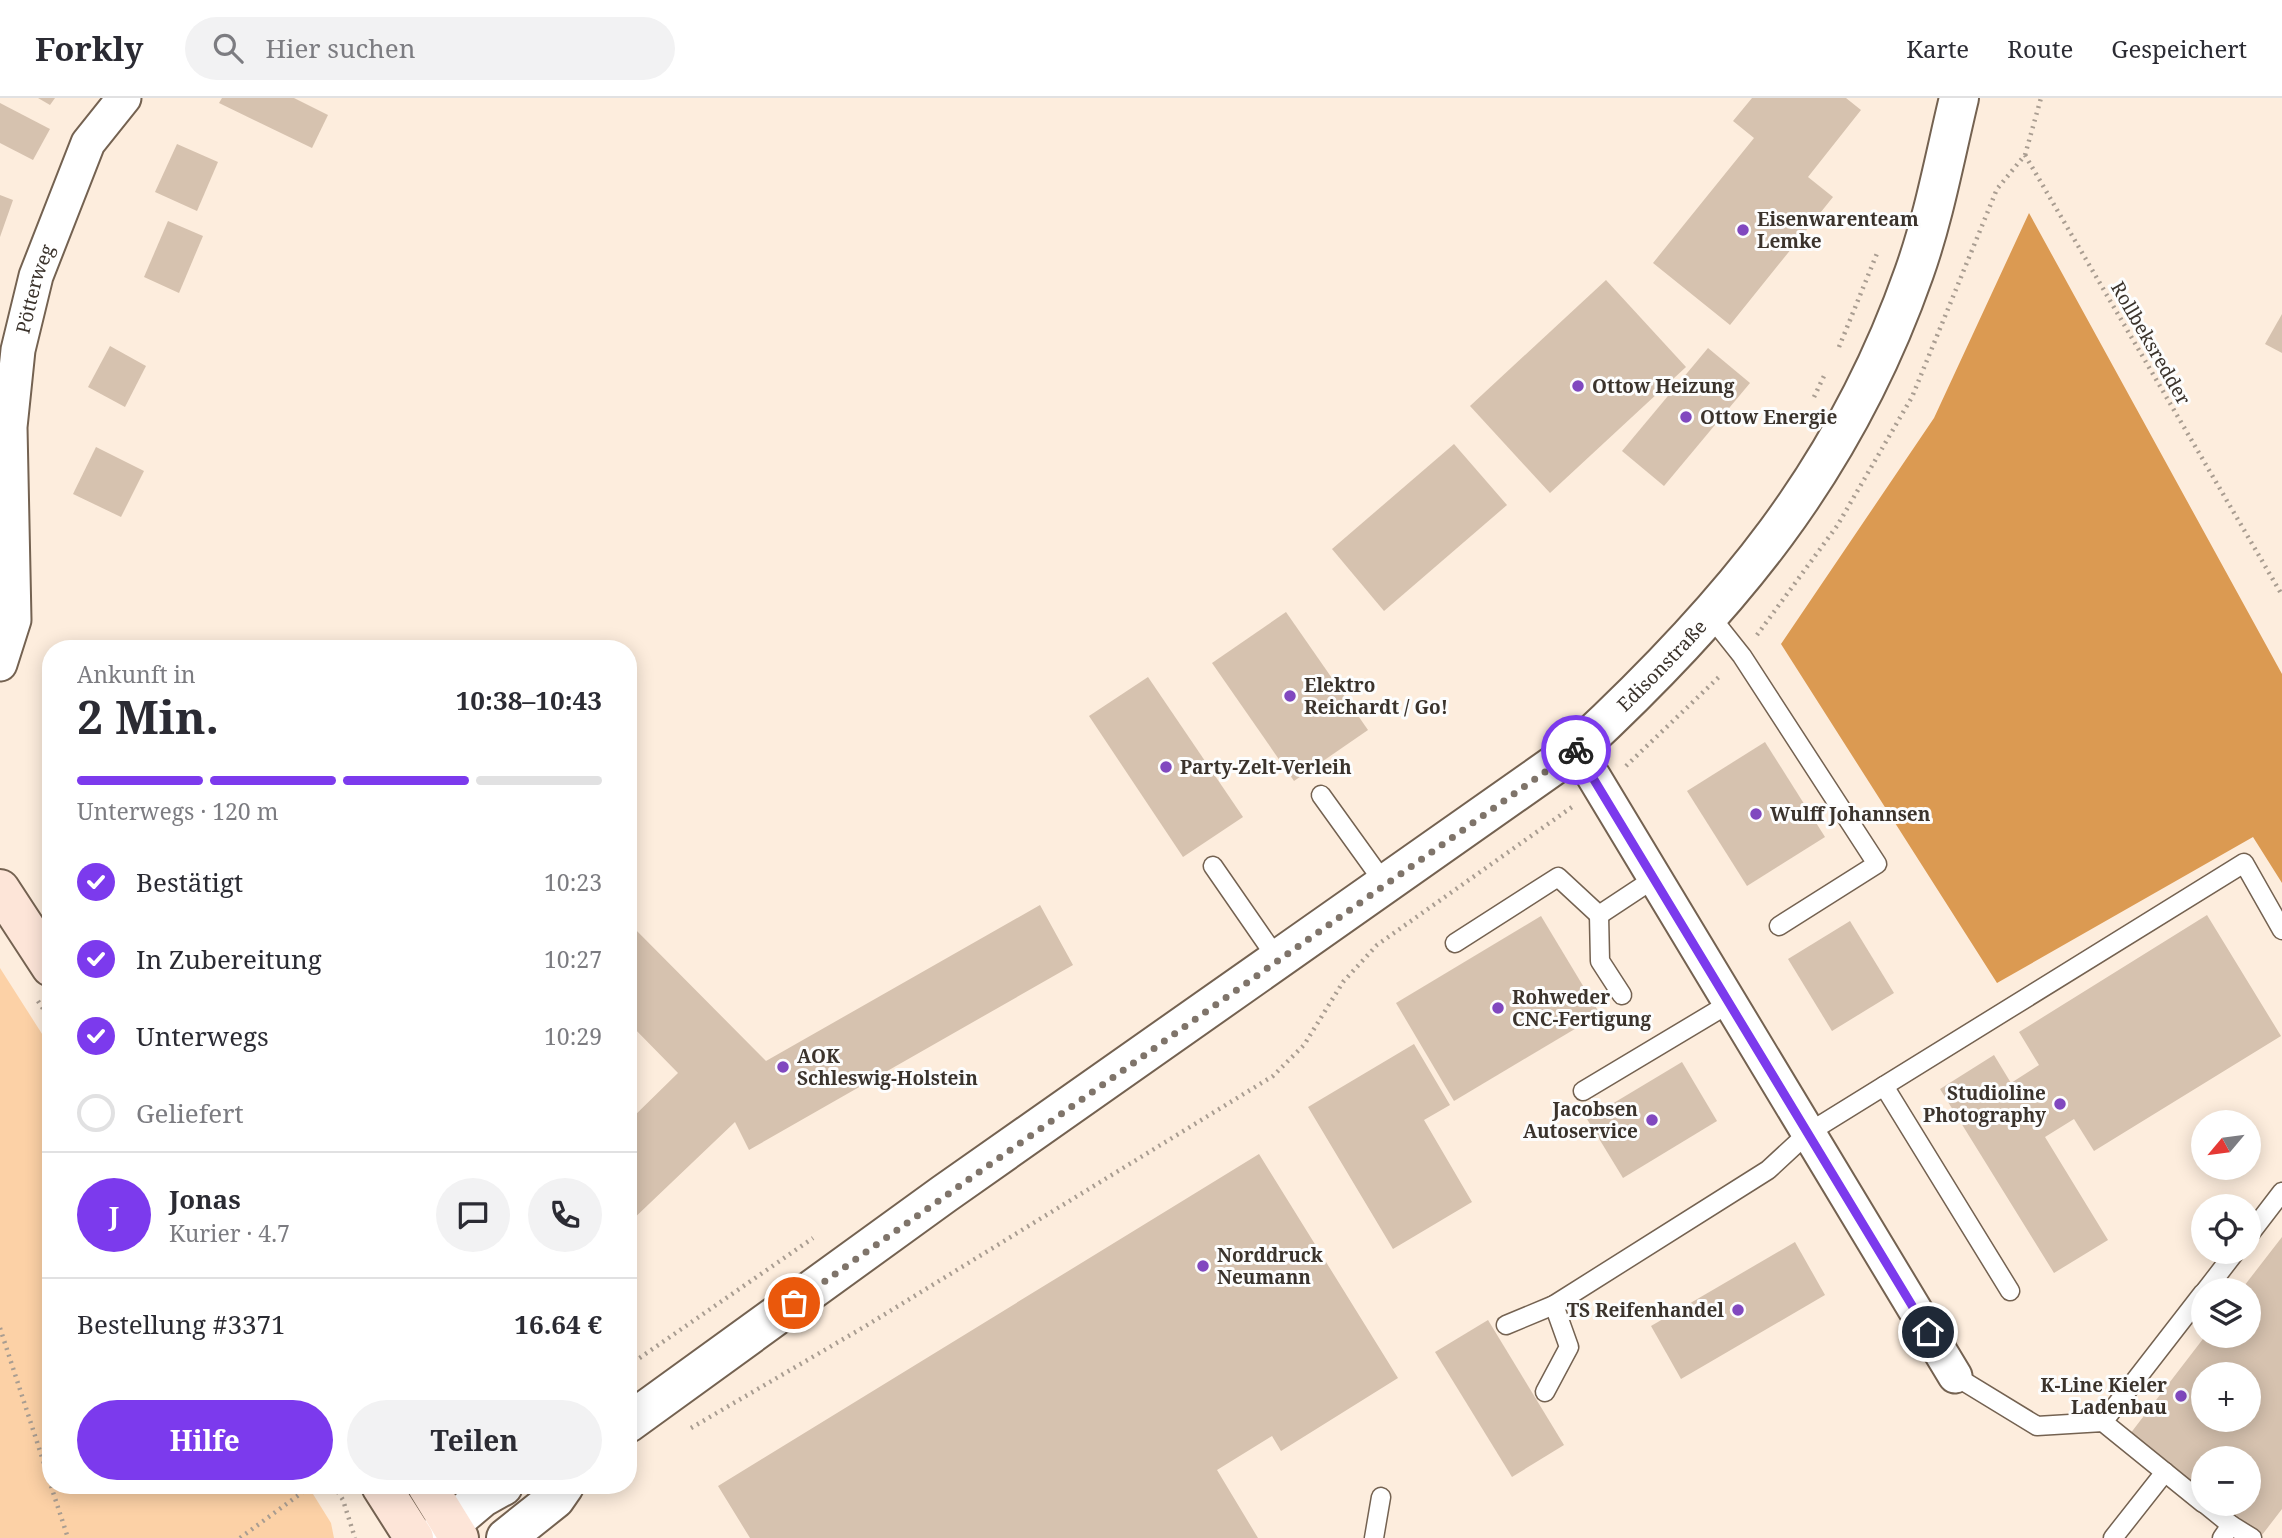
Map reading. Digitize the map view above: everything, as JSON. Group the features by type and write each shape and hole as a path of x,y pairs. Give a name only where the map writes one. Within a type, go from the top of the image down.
{"main road":[{"path":"0,889 42,953"},
{"path":"387,1494 414,1538"},
{"path":"431,1494 448,1533"}],"street":[{"name":"Pötterweg","path":"0,664 14,620 10,428 18,350 36,276 88,143 124,98"},
{"name":"Edisonstraße","path":"637,1416 934,1201 1577,749 1711,617 1768,547 1824,466 1864,394 1914,272 1959,98"},
{"path":"1577,749 1955,1376"},
{"path":"448,1533 488,1494"},
{"path":"506,1538 558,1494"}],"lane":[{"path":"1711,617 1742,656 1877,864 1779,926"},
{"path":"1321,794 1385,884"},
{"path":"1506,1325 1555,1305 1768,1170 1808,1133 2244,863 2282,930"},
{"path":"1213,866 1278,960"},
{"path":"1455,943 1558,877 1599,915 1600,961 1622,995"},
{"path":"1599,915 1655,878"},
{"path":"1583,1091 1730,1003"},
{"path":"1884,1086 2010,1291"},
{"path":"2261,1219 2282,1192"},
{"path":"2214,1278 2226,1264"},
{"path":"1545,1392 1569,1347 1555,1305"},
{"path":"2103,1422 2191,1308"},
{"path":"1955,1376 2037,1426 2103,1422 2191,1493"},
{"path":"2113,1538 2165,1472"},
{"path":"1374,1538 1381,1497"},
{"path":"2213,1516 2226,1532 2252,1538"}],"path":[{"name":"Rollbeksredder","path":"2041,98 2025,155 2282,596"},
{"path":"0,1328 42,1457"},
{"path":"54,1494 68,1538"},
{"path":"240,1538 300,1494"},
{"path":"340,1494 355,1538"}],"shaded area":[{"path":"2029,213 2282,674 2282,883 2253,837 1997,983 1781,644 1934,418"},
{"path":"0,968 42,1034 42,1494 313,1494 331,1523 334,1538 0,1538"}],"building":[{"path":"38,98 55,98 50,105"},
{"path":"222,98 294,98 328,115 312,148 219,103"},
{"name":"Eisenwarenteam Lemke","path":"1752,98 1846,98 1861,110 1808,177 1833,197 1730,325 1653,263 1754,138 1733,121"},
{"path":"0,103 50,129 33,160 0,143"},
{"path":"177,144 218,162 197,211 155,192"},
{"path":"0,195 13,200 0,237"},
{"path":"168,221 203,236 179,293 144,277"},
{"name":"Ottow Heizung","path":"1606,280 1686,367 1550,493 1470,406"},
{"path":"2282,314 2282,353 2265,344"},
{"path":"110,346 146,366 125,407 88,387"},
{"name":"Ottow Energie","path":"1708,348 1750,383 1664,486 1622,451"},
{"path":"1454,444 1507,505 1384,611 1332,549"},
{"path":"96,447 144,471 121,517 73,494"},
{"name":"Elektro Reichardt / Go!","path":"1286,612 1368,730 1294,781 1212,663"},
{"name":"Party-Zelt-Verleih","path":"1148,677 1243,817 1183,857 1089,716"},
{"name":"Wulff Johannsen","path":"1765,742 1825,837 1747,886 1687,791"},
{"name":"AOK Schleswig-Holstein","path":"1040,905 1073,965 749,1150 735,1122 637,1215 637,1113 678,1073 637,1031 637,931 766,1061"},
{"name":"Studioline Photography","path":"2207,915 2281,1036 2094,1151 2074,1119 2045,1137 2108,1240 2054,1273 1940,1089 1994,1055 2011,1083 2039,1065 2019,1032"},
{"name":"Rohweder CNC-Fertigung","path":"1541,916 1600,1014 1454,1101 1396,1003"},
{"path":"1850,921 1894,993 1832,1031 1788,959"},
{"path":"1414,1044 1450,1105 1424,1120 1472,1202 1393,1249 1308,1107"},
{"name":"Jacobsen Autoservice","path":"1682,1062 1717,1121 1623,1178 1587,1119"},
{"name":"Norddruck Neumann","path":"1259,1154 1398,1378 1281,1451 1272,1436 1217,1470 1258,1538 750,1538 718,1486"},
{"name":"K-Line Kieler Ladenbau","path":"2282,1237 2282,1509 2262,1535 2237,1516 2261,1516 2261,1446 2191,1446 2191,1481 2130,1434 2196,1348 2261,1348 2261,1278 2250,1278"},
{"name":"TS Reifenhandel","path":"1795,1242 1825,1295 1681,1379 1651,1326"},
{"path":"1488,1320 1564,1445 1512,1477 1435,1352"}],"way so far":[{"path":"794,1303 967,1178 1576,750"}],"place":[{"name":"Eisenwarenteam Lemke","path":"1743,230"},
{"name":"Ottow Heizung","path":"1578,386"},
{"name":"Ottow Energie","path":"1686,417"},
{"name":"Elektro Reichardt / Go!","path":"1290,696"},
{"name":"Party-Zelt-Verleih","path":"1166,767"},
{"name":"Wulff Johannsen","path":"1756,814"},
{"name":"Rohweder CNC-Fertigung","path":"1498,1008"},
{"name":"AOK Schleswig-Holstein","path":"783,1067"},
{"name":"Studioline Photography","path":"2060,1104"},
{"name":"Jacobsen Autoservice","path":"1652,1120"},
{"name":"Norddruck Neumann","path":"1203,1266"},
{"name":"TS Reifenhandel","path":"1738,1310"},
{"name":"K-Line Kieler Ladenbau","path":"2181,1396"}],"route":[{"path":"1576,750 1928,1332"}]}
